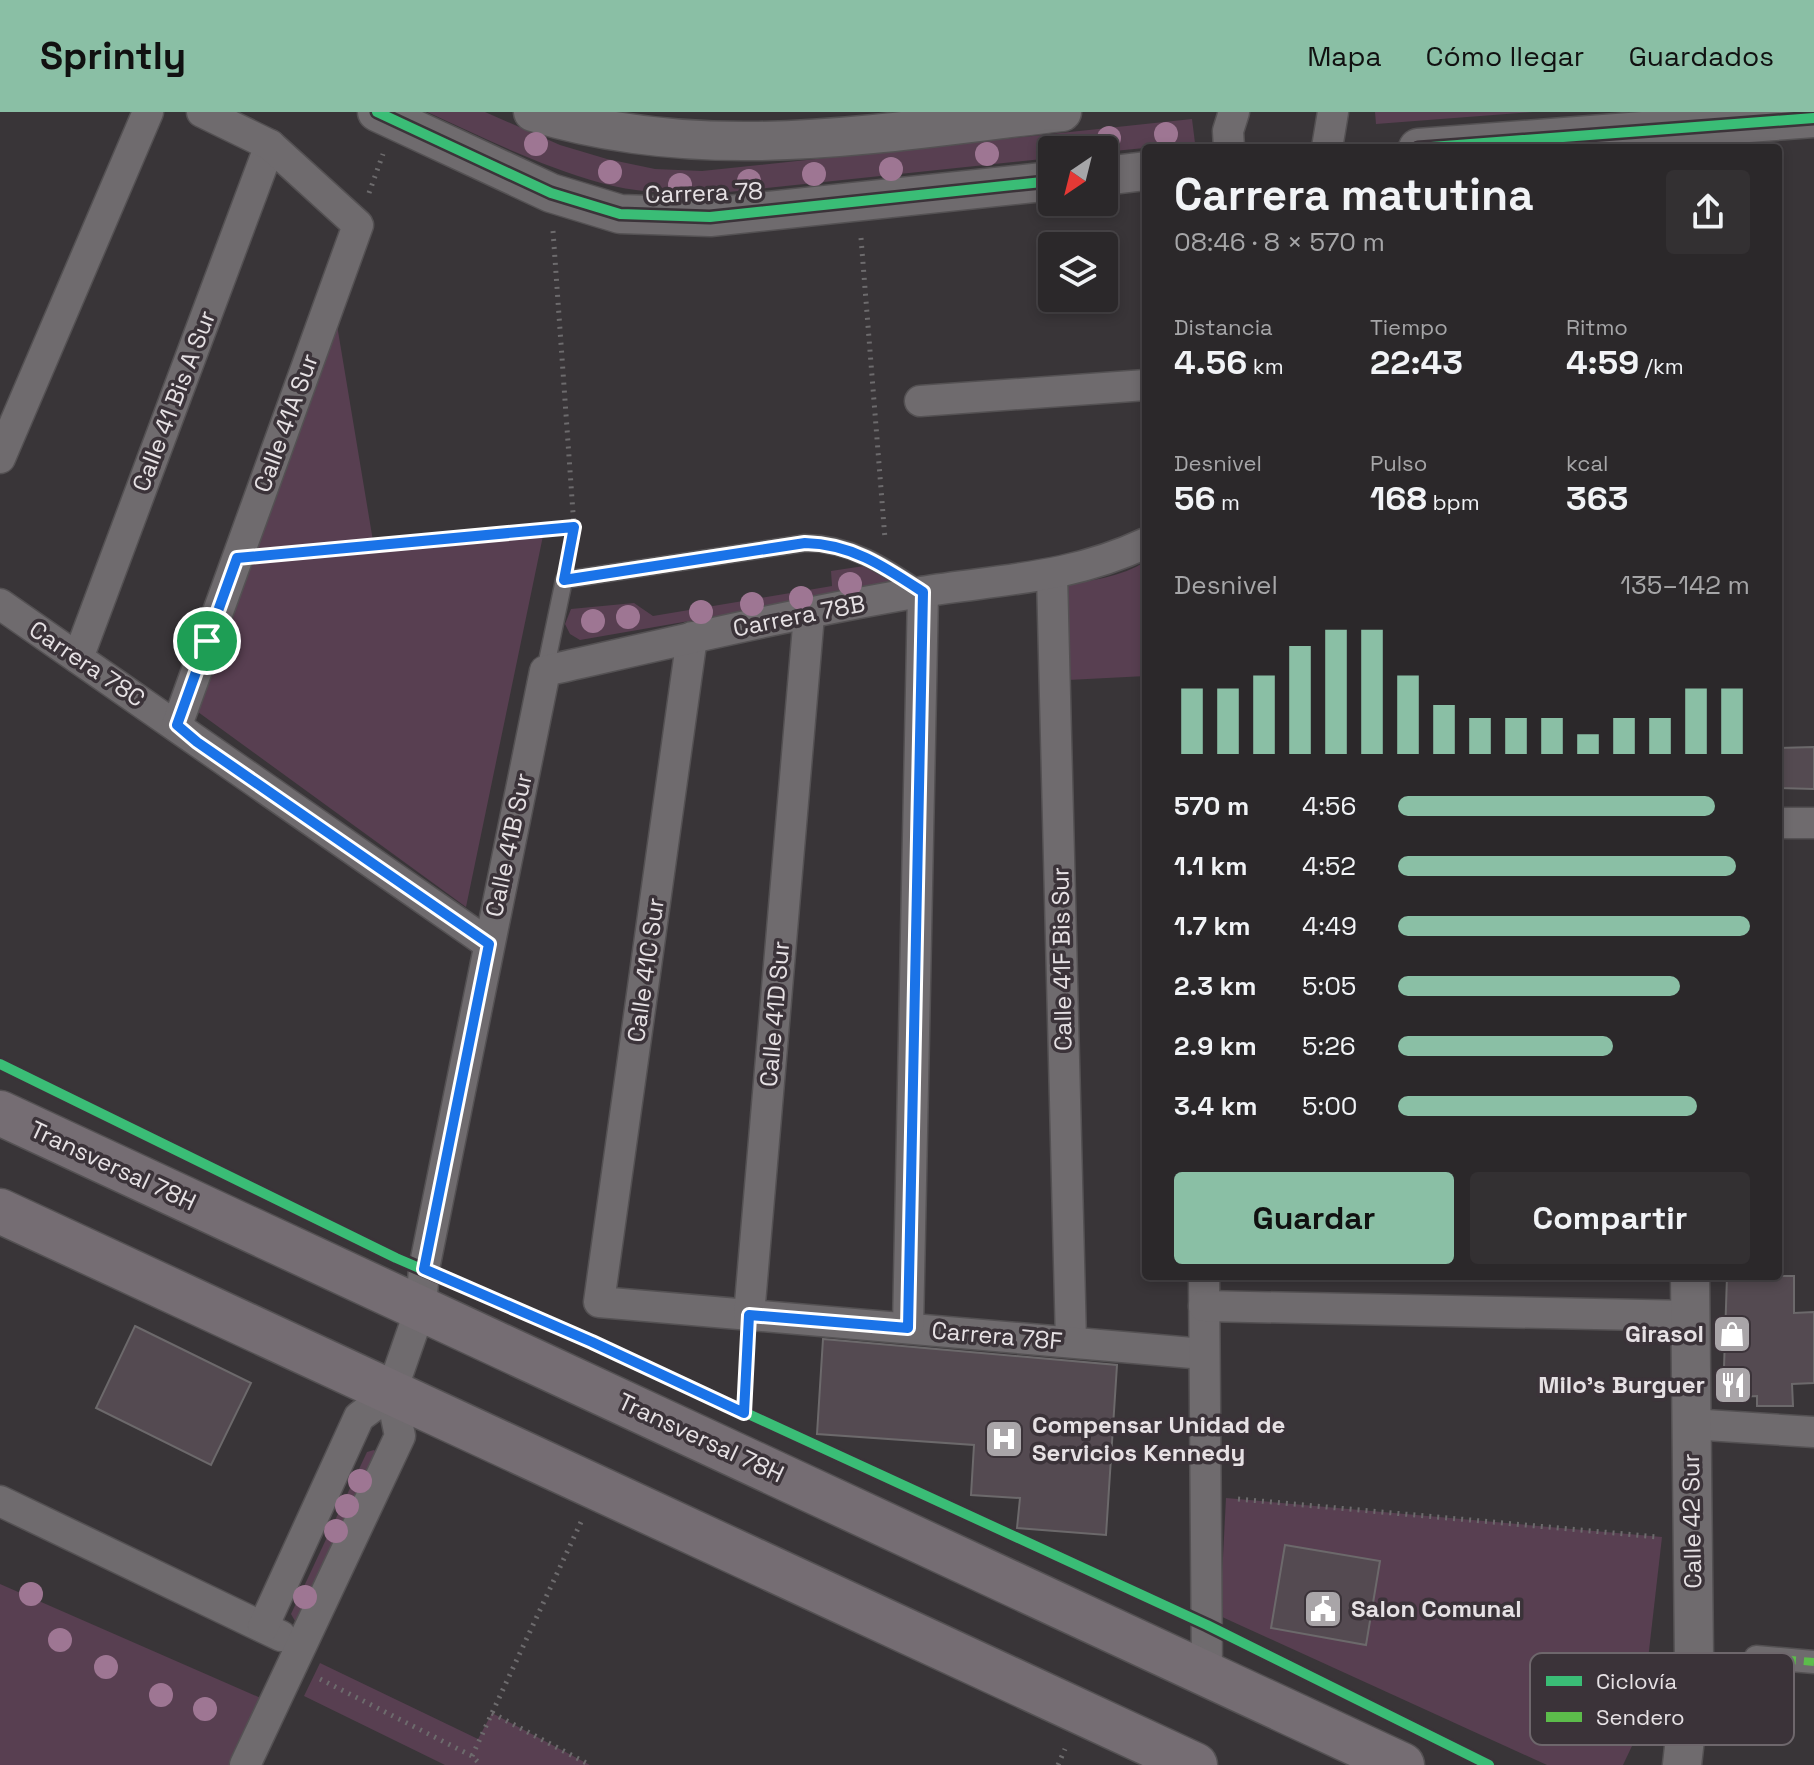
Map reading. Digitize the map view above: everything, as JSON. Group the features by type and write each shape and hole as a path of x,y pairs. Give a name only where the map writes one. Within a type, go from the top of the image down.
{"main road":[{"name":"Transversal 78H","path":"0,1113 1402,1765"},
{"path":"0,1211 1195,1765"}],"street":[{"path":"0,458 148,112"},
{"path":"202,112 270,145 358,225"},
{"name":"Carrera 78","path":"533,112 580,126 643,137 709,143 776,143 1062,112"},
{"path":"1229,144 1228,131 1234,112"},
{"path":"1328,144 1333,112"},
{"name":"Carrera 78","path":"386,116 551,193 620,214 710,217 1038,182"},
{"path":"1475,144 1814,118"},
{"name":"Calle 41 Bis A Sur","path":"78,658 270,145"},
{"path":"1118,174 1142,171"},
{"name":"Calle 41A Sur","path":"177,725 358,225"},
{"path":"920,401 1142,385"},
{"name":"Carrera 78B","path":"545,671 692,637 923,592 1052,575 1085,568 1142,545"},
{"name":"Calle 41F Bis Sur","path":"1052,575 1071,1342"},
{"path":"908,1328 923,592"},
{"name":"Carrera 78C","path":"0,604 489,944"},
{"name":"Calle 41D Sur","path":"749,1315 809,615"},
{"name":"Calle 41C Sur","path":"599,1302 692,637"},
{"name":"Calle 41B Sur","path":"391,1393 421,1307 424,1269 545,671"},
{"path":"1782,823 1814,823"},
{"path":"1204,1280 1207,1674"},
{"name":"Calle 42 Sur","path":"1690,1280 1694,1653"},
{"name":"Carrera 78F","path":"599,1302 1204,1354"},
{"path":"1204,1306 1690,1316"},
{"path":"245,1765 400,1436 391,1393 359,1417 263,1627"},
{"path":"1690,1424 1814,1432"},
{"path":"0,1501 263,1627 296,1655"},
{"path":"1794,1660 1814,1662"},
{"name":"Calle 42 Sur","path":"1682,1765 1684,1745"}],"lane":[{"path":"545,671 564,580 805,543 830,543 856,551 923,592"}],"path":[{"path":"358,225 386,116"},
{"path":"551,193 574,527 564,580"},
{"path":"858,201 887,568"},
{"path":"237,558 574,527"},
{"path":"744,1413 749,1315"},
{"path":"730,1407 758,1420"},
{"path":"1205,1497 1662,1537"},
{"path":"472,1756 581,1521"},
{"path":"296,1655 472,1756 481,1765"},
{"path":"492,1713 590,1765"},
{"path":"1058,1765 1065,1749"}],"shaded area":[{"path":"427,112 485,112 560,145 607,159 655,169 702,171 1192,119 1195,143 1142,144 1142,148 1118,151 1118,136 1038,136 1038,159 700,195 625,188 556,168"},
{"path":"1375,112 1533,112 1376,124"},
{"path":"335,313 374,547 544,531 466,907 198,712"},
{"path":"1142,563 1142,676 1068,680 1062,585 1116,575"},
{"path":"864,566 897,585 580,640 570,634 565,624 571,609 634,603 653,616 832,586 831,571"},
{"path":"374,1450 377,1453 298,1621 295,1621 291,1614 367,1452"},
{"path":"1226,1498 1662,1537 1649,1653 1530,1653 1530,1745 1632,1745 1623,1765 1547,1765 1220,1616"},
{"path":"0,1584 263,1699 232,1765 0,1765"},
{"path":"320,1663 478,1739 492,1713 590,1765 445,1765 304,1696"}],"building":[{"path":"1814,747 1814,789 1782,788 1782,748"},
{"path":"1782,1276 1794,1276 1794,1313 1814,1312 1814,1383 1792,1384 1793,1406 1757,1406 1757,1396 1723,1398 1727,1280 1782,1280"},
{"path":"135,1326 251,1383 211,1465 96,1408"},
{"name":"Compensar Unidad de Servicios Kennedy","path":"823,1339 1117,1365 1106,1535 1017,1528 1020,1498 971,1495 974,1445 817,1434"},
{"name":"Salon Comunal","path":"1285,1545 1380,1561 1366,1645 1271,1628"}],"marked path":[{"path":"1794,1660 1814,1662"}],"cycle path":[{"path":"377,112 551,193 620,214 710,217 1038,182"},
{"path":"1471,144 1814,118"},
{"path":"0,1064 396,1258 592,1342 1207,1625 1489,1765"}],"place":[{"name":"Girasol","path":"1732,1334"},
{"name":"Milo's Burguer","path":"1733,1385"},
{"name":"Compensar Unidad de Servicios Kennedy","path":"1004,1439"},
{"name":"Salon Comunal","path":"1323,1609"}],"route":[{"path":"574,527 564,580 805,543 830,543 856,551 923,592 908,1328 749,1315 744,1413 424,1269 489,944 197,742 177,725 207,641 237,558 574,527"}]}
